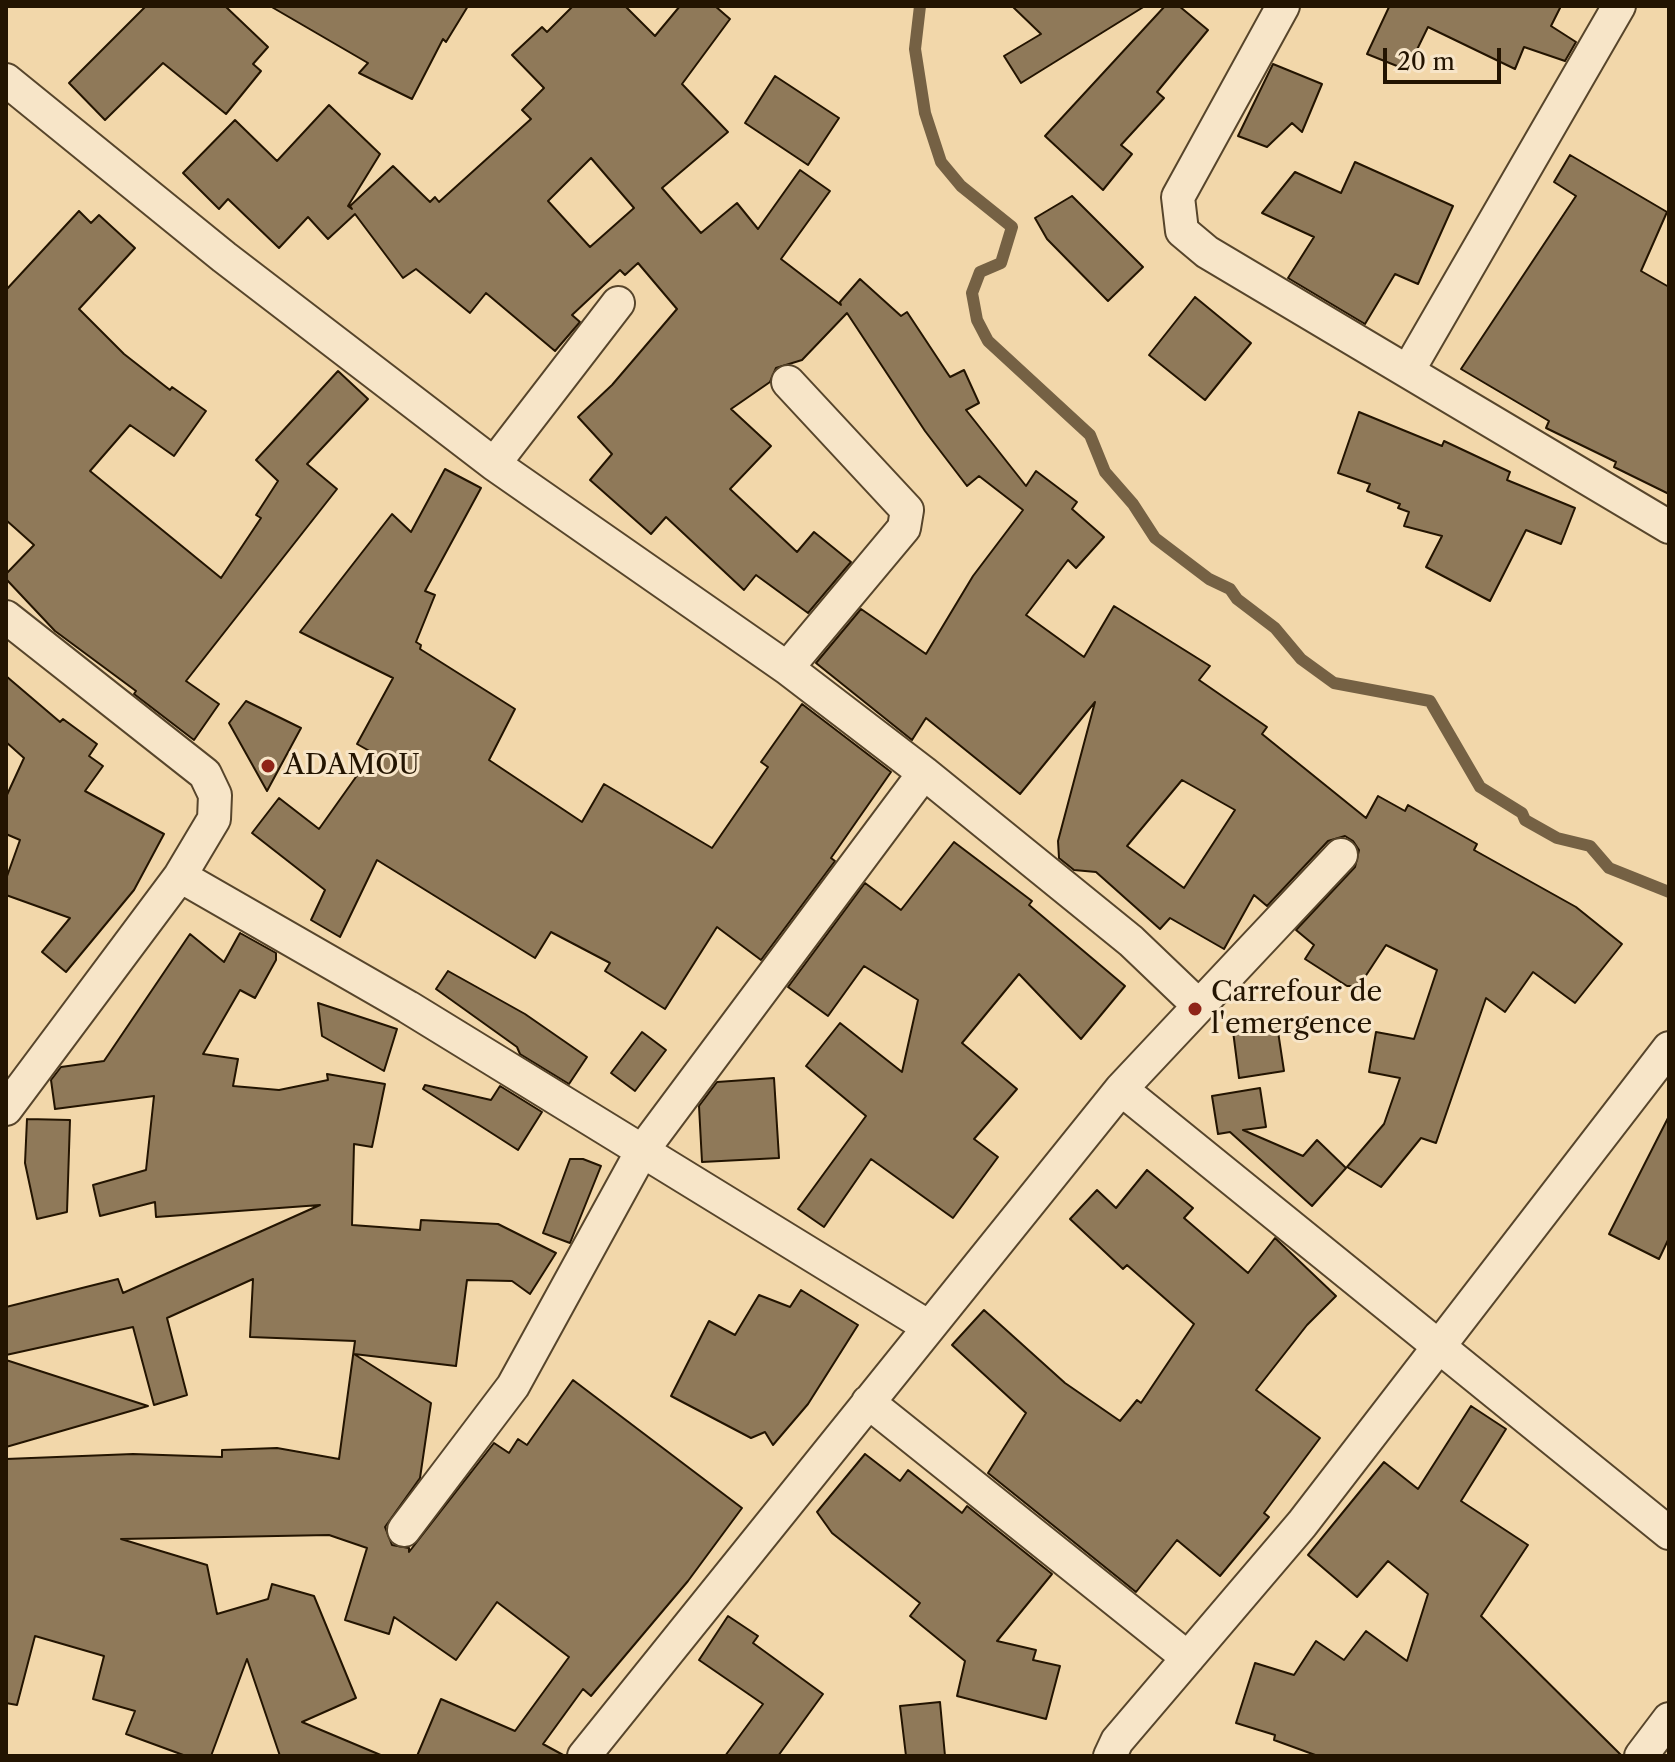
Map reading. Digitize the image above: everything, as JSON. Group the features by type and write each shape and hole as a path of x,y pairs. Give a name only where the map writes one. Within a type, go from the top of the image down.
{"street":[{"path":"1283,6 1178,197 1182,231 1207,252 1669,527"},
{"path":"1408,371 1619,6"},
{"path":"6,80 224,257 494,464 787,668 924,773 1131,941 1199,1006"},
{"path":"494,464 618,303"},
{"path":"787,668 904,528 907,510 788,382"},
{"path":"6,617 205,774 215,795 214,819 180,876 6,1109"},
{"path":"404,1530 513,1386 642,1151 924,773"},
{"path":"584,1756 1121,1089 1341,855"},
{"path":"180,876 408,1007 929,1327"},
{"path":"1110,1756 1117,1741 1302,1524 1669,1048"},
{"path":"1121,1089 1438,1349 1669,1533"},
{"path":"868,1402 1188,1658"},
{"path":"1641,1756 1669,1719"}],"building":[{"path":"146,6 225,6 268,47 253,64 261,71 226,114 163,63 105,120 69,83"},
{"path":"270,6 468,6 446,42 443,39 412,99 359,73 368,63"},
{"path":"573,6 625,6 655,36 680,6 715,6 730,19 682,84 728,132 662,188 701,233 737,203 758,229 800,170 830,191 781,259 841,305 840,302 860,279 901,316 907,312 950,377 964,370 979,403 966,410 1026,486 1036,471 1077,502 1072,509 1104,537 1076,568 1068,560 1026,615 1084,657 1114,606 1210,666 1199,680 1267,727 1262,734 1366,818 1378,796 1405,811 1408,805 1477,844 1474,850 1576,907 1622,944 1575,1003 1533,972 1505,1012 1486,998 1436,1143 1421,1138 1381,1187 1347,1167 1384,1124 1400,1078 1369,1072 1376,1032 1414,1039 1437,970 1386,945 1359,986 1347,986 1305,959 1314,945 1296,930 1355,867 1359,850 1353,841 1345,836 1328,841 1267,906 1254,895 1224,949 1170,918 1160,929 1096,872 1074,870 1059,858 1058,841 1095,702 1020,794 926,718 912,740 816,663 861,609 926,654 973,576 1023,510 979,476 967,486 925,431 847,313 802,360 776,368 770,382 731,409 771,446 730,489 797,552 814,532 851,562 808,613 756,575 744,590 666,517 651,534 590,480 612,454 578,417 612,385 677,309 638,263 625,275 620,270 572,315 580,322 555,351 486,293 470,313 416,269 403,278 355,214 328,239 308,217 279,248 228,199 219,209 183,173 235,120 277,161 329,105 380,154 348,206 352,209 350,206 393,166 430,202 435,197 439,202 531,119 522,110 544,88 512,55 542,27 547,32","holes":["591,158 634,208 590,247 548,201","1182,780 1235,810 1184,888 1127,846"]},
{"path":"1012,6 1145,6 1021,83 1004,56 1041,34"},
{"path":"1165,6 1179,6 1208,30 1157,92 1164,98 1121,145 1132,154 1103,190 1045,136"},
{"path":"1386,6 1561,6 1551,26 1576,42 1565,61 1524,47 1515,69 1428,27 1407,70 1367,54 1389,7"},
{"path":"1273,64 1322,84 1302,132 1292,123 1267,147 1238,136"},
{"path":"775,76 839,118 808,165 745,123"},
{"path":"1570,155 1667,212 1641,271 1669,287 1669,494 1614,467 1616,462 1546,428 1549,421 1461,369 1576,196 1554,182"},
{"path":"1355,162 1453,206 1418,284 1395,274 1365,324 1288,278 1314,237 1262,213 1295,172 1341,193"},
{"path":"1072,196 1143,267 1108,301 1047,239 1035,218"},
{"path":"79,211 91,223 99,215 135,248 79,309 124,354 170,390 172,387 206,411 174,456 130,425 90,471 221,578 261,518 256,515 278,481 256,460 338,371 368,399 307,464 337,489 186,681 219,704 194,740 134,694 136,691 55,631 6,579 6,574 34,545 6,520 6,290"},
{"path":"1195,297 1251,343 1205,400 1149,355"},
{"path":"1359,412 1442,446 1444,441 1510,472 1507,480 1575,508 1561,544 1526,530 1490,601 1426,567 1442,536 1404,526 1409,512 1398,508 1400,504 1367,491 1370,484 1338,473"},
{"path":"445,469 481,488 425,591 435,595 416,642 421,645 420,649 515,709 489,760 582,822 604,784 712,848 768,767 761,762 802,704 891,772 831,858 835,861 761,960 717,927 665,1009 605,971 610,963 551,932 535,958 377,860 340,937 311,920 325,890 252,833 279,798 319,829 373,753 357,744 393,678 300,632 392,514 411,532"},
{"path":"6,676 60,722 63,719 97,744 89,756 103,766 85,791 164,834 134,890 66,972 42,952 70,918 6,895 6,879 20,840 6,834 6,797 24,758 6,742"},
{"path":"246,701 301,728 267,791 229,723"},
{"path":"954,842 1032,901 1029,905 1125,986 1081,1039 1019,974 962,1043 1017,1089 974,1139 998,1157 953,1218 871,1159 824,1227 798,1209 866,1116 806,1066 840,1023 902,1072 918,1000 864,966 828,1016 788,987 865,883 901,910"},
{"path":"240,933 276,953 276,960 255,998 240,990 203,1054 238,1059 233,1086 279,1090 328,1080 327,1074 385,1084 372,1147 354,1144 352,1225 420,1230 421,1220 498,1224 556,1253 530,1294 512,1281 467,1280 456,1366 354,1354 431,1403 420,1478 385,1527 392,1545 409,1548 409,1552 494,1443 509,1453 518,1439 527,1445 573,1380 742,1508 688,1581 591,1696 583,1689 543,1744 565,1756 417,1756 441,1699 515,1731 569,1657 497,1602 456,1660 394,1617 389,1634 345,1620 367,1548 329,1535 121,1539 207,1565 217,1614 268,1599 272,1584 314,1596 356,1698 302,1722 383,1756 280,1756 247,1659 211,1756 186,1756 126,1734 135,1711 93,1699 104,1656 35,1636 17,1705 6,1703 6,1459 133,1454 222,1457 222,1450 277,1448 339,1459 355,1341 250,1337 253,1279 167,1318 187,1395 154,1405 133,1327 6,1355 6,1307 118,1279 123,1293 320,1205 156,1217 155,1202 100,1216 93,1185 146,1170 154,1096 55,1109 51,1080 61,1067 104,1061 190,934 224,962"},
{"path":"448,971 525,1014 587,1057 569,1084 520,1054 517,1047 436,989"},
{"path":"318,1003 397,1029 384,1071 322,1036"},
{"path":"1277,1025 1284,1071 1239,1078 1233,1031"},
{"path":"642,1032 666,1050 635,1091 611,1073"},
{"path":"774,1078 779,1158 702,1162 699,1106 717,1082"},
{"path":"425,1085 491,1100 500,1086 542,1112 518,1150 423,1089"},
{"path":"1260,1088 1266,1127 1243,1130 1303,1156 1317,1140 1346,1168 1312,1206 1230,1132 1218,1134 1212,1096"},
{"path":"1669,1116 1669,1238 1659,1259 1609,1234"},
{"path":"27,1119 70,1120 67,1212 37,1219 25,1163"},
{"path":"570,1159 583,1159 601,1166 570,1243 543,1233"},
{"path":"1147,1170 1193,1208 1184,1218 1248,1273 1275,1238 1336,1296 1307,1325 1256,1390 1320,1438 1264,1513 1269,1517 1220,1576 1177,1540 1136,1592 988,1473 1026,1413 952,1345 984,1310 1065,1383 1120,1421 1137,1400 1141,1403 1194,1324 1127,1265 1123,1269 1070,1219 1097,1190 1116,1208"},
{"path":"801,1290 858,1325 808,1404 773,1445 765,1432 751,1438 671,1396 709,1321 735,1335 759,1295 790,1307"},
{"path":"6,1360 148,1406 6,1447"},
{"path":"1471,1406 1506,1429 1461,1501 1528,1545 1481,1616 1622,1756 1318,1756 1274,1740 1275,1735 1236,1723 1255,1663 1294,1675 1316,1641 1344,1660 1366,1631 1407,1661 1428,1594 1388,1561 1357,1597 1308,1555 1384,1462 1418,1489"},
{"path":"865,1454 900,1481 908,1470 962,1513 967,1506 1052,1574 997,1641 1036,1650 1033,1660 1060,1666 1046,1719 957,1696 965,1661 910,1616 920,1603 832,1533 817,1512"},
{"path":"728,1616 758,1636 753,1643 823,1694 778,1756 725,1756 763,1704 699,1660"},
{"path":"940,1702 945,1756 906,1756 900,1706"}],"waterway":[{"path":"920,6 915,49 925,113 941,162 961,186 1012,227 1001,263 980,272 972,293 977,320 988,341 1090,435 1105,472 1133,504 1155,538 1209,579 1230,589 1237,599 1275,628 1301,659 1334,683 1430,701 1480,787 1522,813 1525,820 1557,838 1590,846 1609,868 1669,892"}],"place":[{"name":"ADAMOU","path":"268,766"},
{"name":"Carrefour de l'emergence","path":"1195,1009"}]}
